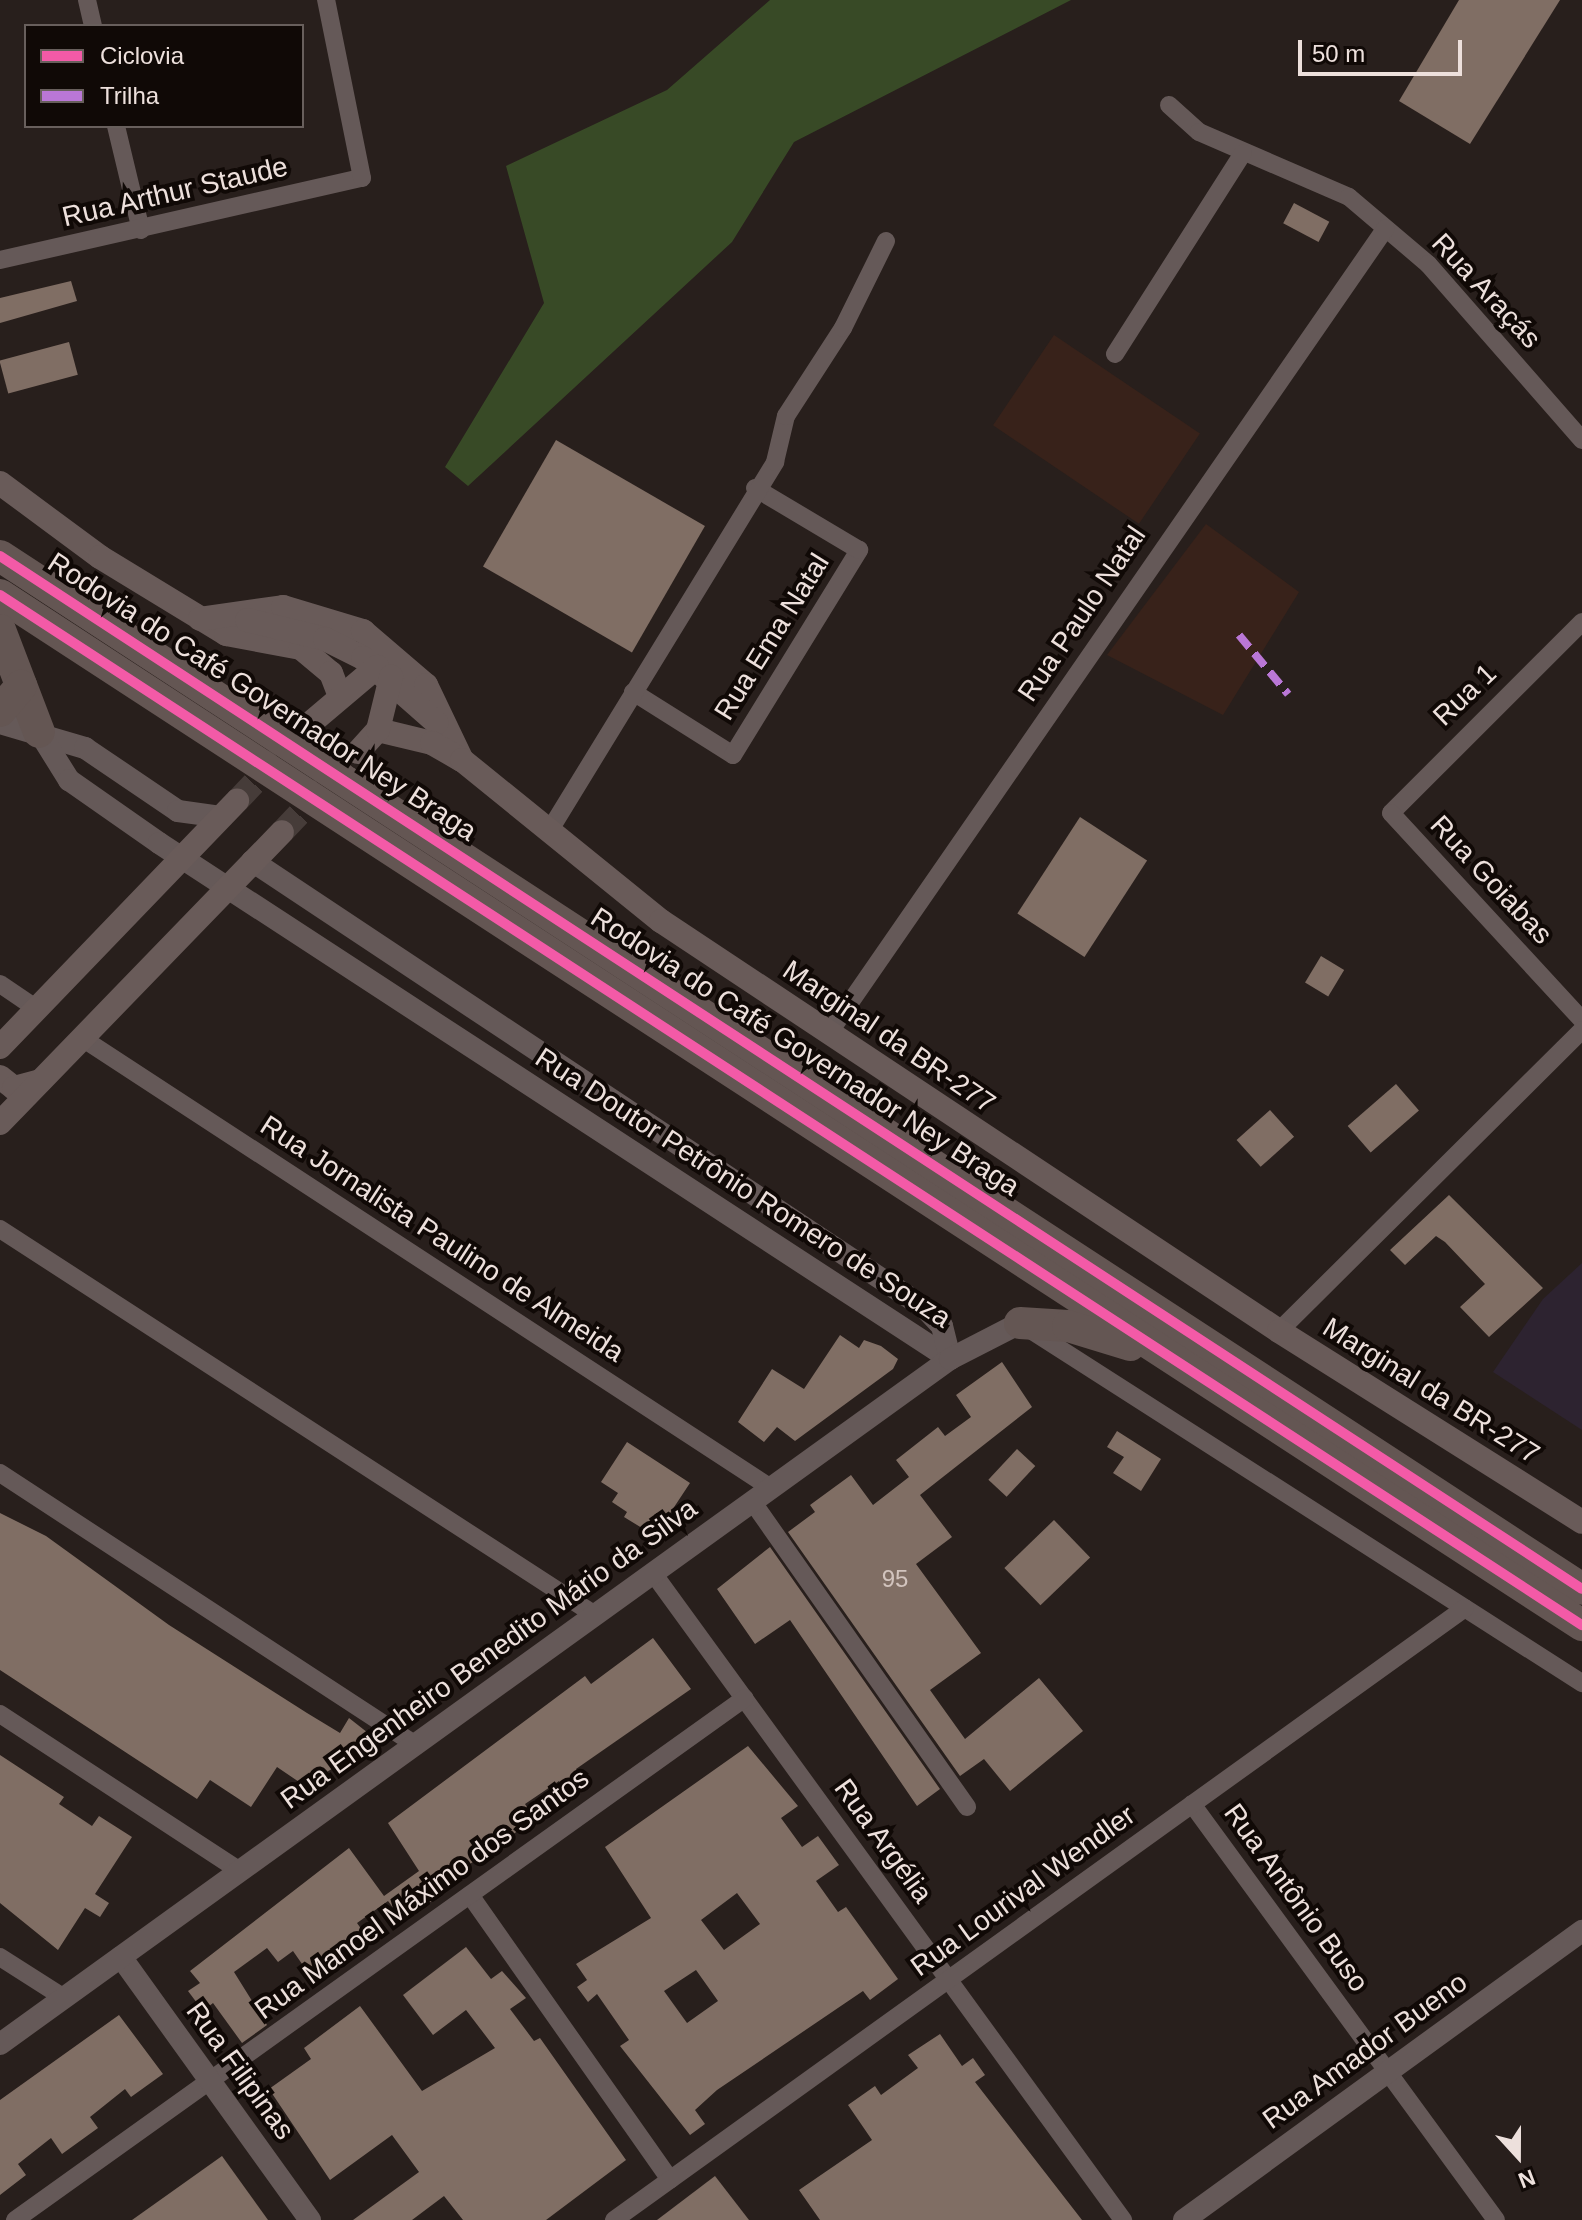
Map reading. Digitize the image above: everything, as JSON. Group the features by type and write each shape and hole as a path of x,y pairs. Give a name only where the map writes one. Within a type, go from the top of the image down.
{"highway":[{"name":"Rodovia do Café Governador Ney Braga","path":"0,556 1582,1589"},
{"name":"Rodovia do Café Governador Ney Braga","path":"0,595 1582,1625"},
{"path":"0,630 39,732"},
{"path":"0,711 21,686"},
{"path":"1020,1323 1068,1326 1181,1364"}],"main road":[{"path":"0,483 226,634 301,648 331,673 339,694"},
{"name":"Marginal da BR-277","path":"200,619 283,607 363,631 426,685 462,760 548,833 661,921 1279,1331 1582,1522"},
{"path":"200,619 285,626 384,672 436,721 462,760"},
{"path":"313,721 339,694 384,672"},
{"path":"358,752 378,730 384,672"},
{"path":"339,694 371,704 378,730"},
{"path":"378,730 432,743 462,760"},
{"path":"0,1047 229,809"},
{"path":"0,1123 282,832"},
{"path":"0,1077 14,1088 30,1088 44,1078"}],"street":[{"path":"87,0 93,24"},
{"name":"Rua Arthur Staude","path":"0,260 362,178 326,0"},
{"name":"Rua Araçás","path":"1169,105 1199,132 1349,197 1428,264 1582,440"},
{"path":"116,128 141,230"},
{"path":"1115,354 1243,153"},
{"name":"Rua Paulo Natal","path":"829,1033 1385,229"},
{"path":"548,833 755,488 775,462 786,416 843,328 886,241"},
{"name":"Rua Ema Natal","path":"633,692 733,755 859,550 755,488"},
{"name":"Rua 1","path":"1391,813 1582,622"},
{"path":"0,723 85,748 178,811 229,809"},
{"name":"Rua Doutor Petrônio Romero de Souza","path":"39,732 69,780 950,1359"},
{"name":"Rua Goiabas","path":"1391,813 1582,1020"},
{"name":"Rua Doutor Petrônio Romero de Souza","path":"252,861 925,1308 942,1326 950,1359"},
{"path":"0,984 37,1009"},
{"path":"1279,1331 1582,1030"},
{"name":"Rua Jornalista Paulino de Almeida","path":"82,1038 771,1488"},
{"path":"0,1229 595,1615"},
{"path":"1020,1323 1582,1683"},
{"name":"Rua Engenheiro Benedito Mário da Silva","path":"0,2044 950,1359 1020,1323"},
{"path":"0,1473 415,1745"},
{"path":"752,1501 967,1807"},
{"name":"Rua Argélia","path":"653,1573 1123,2220"},
{"name":"Rua Lourival Wendler","path":"614,2220 1465,1608"},
{"name":"Rua Manoel Máximo dos Santos","path":"15,2220 745,1698"},
{"path":"0,1714 240,1871"},
{"name":"Rua Antônio Buso","path":"1192,1804 1496,2220"},
{"path":"470,1895 670,2180"},
{"name":"Rua Amador Bueno","path":"1184,2220 1582,1931"},
{"path":"0,1957 64,1998"},
{"name":"Rua Filipinas","path":"121,1957 310,2220"}],"shaded area":[{"path":"1054,335 1200,433 1139,524 993,425"},
{"path":"1206,524 1299,592 1223,715 1107,655"},
{"path":"1582,1263 1582,1430 1493,1372 1543,1299"}],"green space":[{"path":"770,0 1071,0 794,142 732,242 468,486 445,467 544,303 506,166 667,90"}],"building":[{"path":"1459,0 1560,0 1470,144 1399,101"},
{"path":"1294,203 1329,222 1319,242 1283,223"},
{"path":"71,281 77,301 0,323 0,298"},
{"path":"69,342 78,375 8,393 0,360"},
{"path":"556,440 705,526 632,652 483,566"},
{"path":"1080,817 1147,861 1084,957 1017,913"},
{"path":"1321,956 1344,970 1328,996 1305,983"},
{"path":"1396,1084 1419,1110 1371,1152 1348,1126"},
{"path":"1270,1110 1294,1137 1261,1167 1237,1140"},
{"path":"1449,1195 1543,1288 1489,1337 1460,1307 1485,1284 1445,1242 1436,1236 1405,1265 1390,1250"},
{"path":"840,1335 859,1348 864,1340 881,1346 898,1359 893,1369 795,1441 777,1427 764,1442 738,1422 772,1369 804,1389"},
{"path":"1002,1362 1032,1407 920,1495 952,1537 916,1564 981,1653 930,1690 965,1739 1039,1678 1083,1731 1010,1791 984,1759 960,1776 788,1532 815,1512 810,1505 851,1475 873,1505 909,1477 896,1460 938,1427 945,1436 971,1417 956,1395"},
{"path":"1117,1431 1161,1459 1141,1491 1113,1473 1124,1457 1107,1447"},
{"path":"627,1442 690,1483 655,1536 624,1517 627,1512 612,1502 618,1493 601,1482"},
{"path":"1017,1449 1035,1466 1007,1497 988,1480"},
{"path":"0,1513 46,1536 169,1625 340,1733 349,1718 377,1740 305,1786 277,1767 251,1807 210,1780 197,1799 0,1670"},
{"path":"1054,1520 1090,1557 1040,1605 1004,1568"},
{"path":"770,1547 940,1789 917,1806 790,1620 755,1644 717,1589"},
{"path":"653,1638 691,1689 576,1769 587,1784 570,1796 559,1781 525,1804 535,1819 431,1891 436,1898 403,1921 388,1901 357,1923 367,1937 336,1960 309,1974 293,1951 278,1962 267,1948 234,1972 267,2025 242,2043 213,2003 203,2011 188,1991 200,1983 190,1971 349,1848 384,1896 419,1871 388,1823 585,1676 591,1684"},
{"path":"748,1746 798,1806 781,1818 802,1847 818,1836 839,1865 816,1881 838,1912 846,1907 898,1979 870,2000 863,1991 717,2090 695,2110 705,2124 690,2135 620,2046 629,2040 597,1994 588,2002 577,1987 587,1980 576,1964 651,1918 605,1847","holes":["737,1893 760,1924 724,1950 701,1920","696,1970 718,2001 687,2023 664,1991"]},
{"path":"0,1755 64,1797 59,1804 92,1826 99,1816 132,1837 95,1894 109,1903 100,1917 85,1908 58,1950 0,1903"},
{"path":"466,1947 491,1979 502,1971 526,1998 510,2009 534,2041 540,2038 626,2160 546,2220 463,2220 444,2196 412,2220 353,2220 419,2172 392,2135 330,2180 269,2089 311,2059 304,2048 360,2006 422,2091 495,2048 466,2010 433,2035 403,1995"},
{"path":"119,2015 163,2074 131,2097 125,2089 90,2117 98,2128 62,2154 51,2138 18,2164 26,2175 0,2195 0,2100"},
{"path":"940,2034 962,2066 973,2058 985,2075 975,2082 1082,2220 820,2220 799,2190 872,2140 848,2105 875,2086 881,2095 918,2068 908,2055"},
{"path":"222,2156 268,2220 132,2220"},
{"path":"715,2176 749,2220 657,2220"}],"tunnel":[{"path":"237,801 313,721"},
{"path":"282,832 358,752"}],"marked path":[{"path":"1239,635 1288,694"}],"cycle path":[{"path":"0,556 1582,1589"},
{"path":"0,595 1582,1625"}]}
